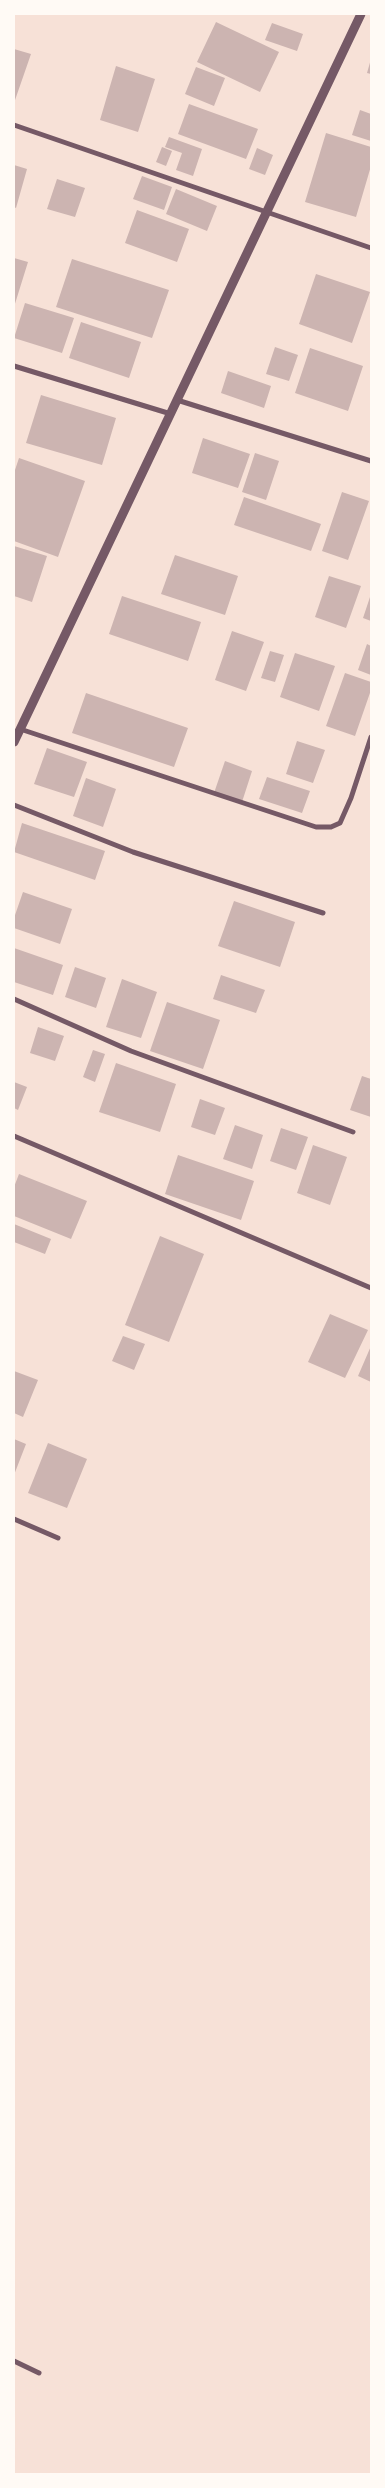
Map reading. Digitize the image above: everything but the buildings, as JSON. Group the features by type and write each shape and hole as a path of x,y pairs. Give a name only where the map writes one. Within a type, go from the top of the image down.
{"street":[{"path":"14,742 362,14"},
{"path":"14,125 267,214 371,248"},
{"path":"14,366 171,414"},
{"path":"177,400 371,461"},
{"path":"20,729 316,827 331,827 340,824 351,798 371,737"},
{"path":"14,805 133,852 323,913"},
{"path":"14,999 131,1052 353,1132"},
{"path":"14,1136 371,1288"},
{"path":"14,1519 58,1538"},
{"path":"14,2361 38,2373"}]}
